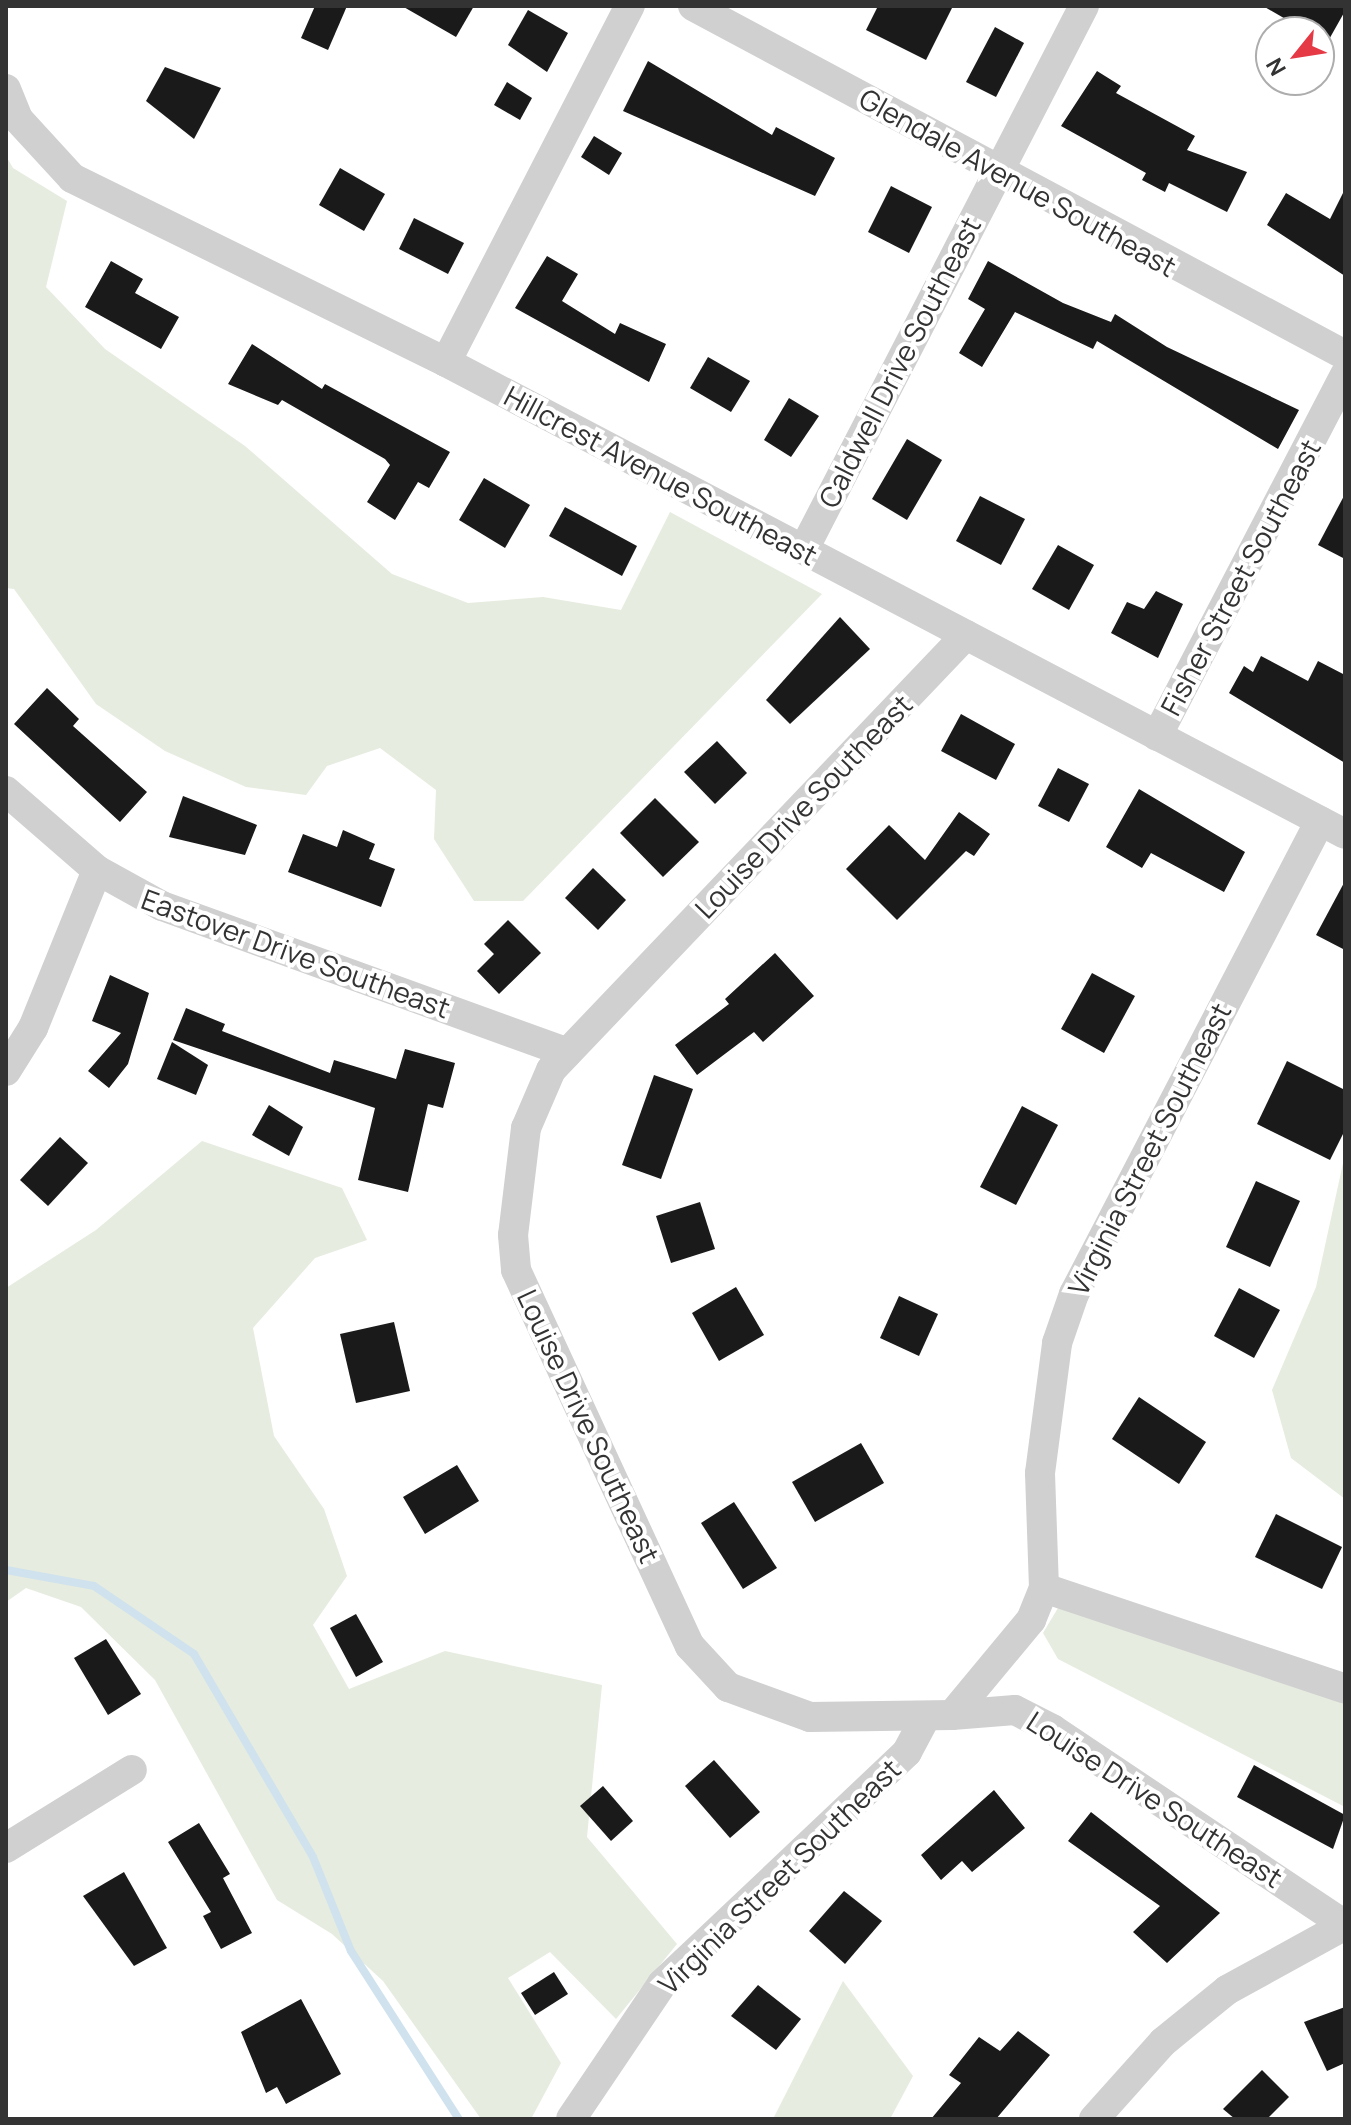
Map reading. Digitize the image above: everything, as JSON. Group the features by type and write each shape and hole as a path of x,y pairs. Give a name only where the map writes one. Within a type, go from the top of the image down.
{"street":[{"path":"446,362 630,6"},
{"name":"Glendale Avenue Southeast","path":"693,6 1345,355"},
{"name":"Caldwell Drive Southeast","path":"804,549 1084,6"},
{"name":"Hillcrest Avenue Southeast","path":"6,89 18,119 72,178 446,362 1332,827"},
{"name":"Fisher Street Southeast","path":"1157,736 1345,375"},
{"name":"Louise Drive Southeast","path":"966,635 567,1053 534,1100 526,1128 513,1222 516,1270 690,1646 728,1687 764,1705 810,1717 938,1716 1015,1710 1283,1880 1345,1925"},
{"name":"Eastover Drive Southeast","path":"6,791 97,870 162,906 567,1053"},
{"name":"Virginia Street Southeast","path":"571,2119 662,1984 907,1752 1031,1620 1044,1588 1040,1473 1057,1343 1074,1294 1332,827"},
{"path":"6,1071 33,1028 97,870"},
{"path":"1044,1588 1345,1689"},
{"path":"6,1848 132,1770"},
{"path":"1283,1880 1296,1913 1285,1953"},
{"path":"1094,2119 1163,2042 1285,1953 1345,1925"}],"shaded area":[{"path":"6,156 13,168 67,201 46,287 105,349 245,446 392,574 468,603 543,597 621,610 670,512 822,594 523,901 474,901 434,839 436,790 380,748 327,766 306,795 246,787 165,751 96,704 14,589 6,588"},
{"path":"202,1141 342,1188 367,1240 315,1258 253,1328 274,1436 324,1509 347,1576 313,1625 349,1689 445,1651 602,1685 587,1837 677,1944 616,2019 550,1952 508,1978 561,2063 531,2119 481,2119 383,1981 332,1934 277,1900 155,1680 81,1607 26,1588 6,1602 6,1288 96,1230"},
{"path":"1345,1154 1345,1499 1291,1458 1272,1390 1316,1287"},
{"path":"1061,1603 1345,1700 1345,1807 1058,1659 1043,1633"},
{"path":"843,1981 913,2076 890,2119 773,2119"}],"building":[{"path":"315,6 347,6 328,50 301,38"},
{"path":"402,6 474,6 456,37"},
{"path":"878,6 953,6 926,60 866,30"},
{"path":"1263,6 1345,6 1335,29 1335,16 1280,16"},
{"path":"528,10 568,33 547,72 508,45"},
{"path":"995,27 1024,43 996,97 966,82"},
{"path":"648,61 772,135 776,127 835,158 815,196 623,111"},
{"path":"165,67 221,88 194,139 146,101"},
{"path":"1097,71 1121,86 1116,93 1195,136 1187,150 1247,172 1227,212 1169,183 1165,192 1142,180 1146,173 1061,126"},
{"path":"507,82 532,98 520,120 494,105"},
{"path":"594,136 622,153 609,175 581,157"},
{"path":"340,168 385,194 364,231 319,205"},
{"path":"891,186 932,207 909,253 868,232"},
{"path":"1345,189 1345,276 1267,225 1286,193 1330,219"},
{"path":"414,218 464,243 448,274 399,249"},
{"path":"547,256 578,274 562,301 615,334 620,323 666,344 649,382 515,308"},
{"path":"111,261 143,279 135,293 179,317 161,349 85,307"},
{"path":"988,261 1063,303 1111,322 1115,314 1167,347 1299,410 1278,449 1097,341 1093,349 1015,312 982,367 959,353 985,309 968,299"},
{"path":"252,344 322,389 325,384 450,452 429,488 418,482 395,520 367,502 390,465 385,459 282,400 278,405 228,384"},
{"path":"708,357 750,381 731,412 690,388"},
{"path":"789,398 819,416 791,457 764,440"},
{"path":"907,439 942,460 907,520 872,499"},
{"path":"484,478 530,505 505,548 459,520"},
{"path":"1345,494 1345,559 1318,545"},
{"path":"980,496 1025,519 1001,565 956,541"},
{"path":"565,507 637,546 622,576 549,536"},
{"path":"1058,545 1094,565 1069,610 1032,589"},
{"path":"1156,591 1183,604 1158,658 1111,633 1127,602 1144,609"},
{"path":"840,617 870,649 790,724 766,700"},
{"path":"1261,656 1308,681 1318,661 1345,675 1345,763 1229,693 1244,666 1253,672"},
{"path":"47,688 79,719 73,726 147,792 120,822 14,724"},
{"path":"961,714 1015,744 996,780 941,751"},
{"path":"717,741 747,773 715,804 684,772"},
{"path":"1058,768 1089,784 1069,822 1038,806"},
{"path":"1139,789 1245,852 1224,892 1151,853 1142,868 1106,847"},
{"path":"183,796 257,825 245,855 169,837"},
{"path":"655,798 699,842 663,877 620,833"},
{"path":"959,812 990,834 974,856 966,851 897,920 846,869 889,825 925,860"},
{"path":"343,830 375,844 369,859 395,869 381,907 288,872 303,834 337,847"},
{"path":"593,868 626,900 598,930 565,898"},
{"path":"1345,881 1345,950 1316,935"},
{"path":"508,920 541,953 499,994 477,971 494,954 484,944"},
{"path":"775,953 814,996 763,1042 754,1032 697,1075 675,1045 729,1004 725,999"},
{"path":"1092,973 1135,996 1104,1053 1061,1029"},
{"path":"110,975 149,993 128,1064 109,1088 88,1071 121,1033 92,1021"},
{"path":"186,1008 225,1024 222,1031 330,1073 334,1060 396,1079 405,1049 455,1063 443,1108 428,1104 408,1192 358,1180 375,1108 173,1040"},
{"path":"172,1042 208,1065 196,1095 157,1079"},
{"path":"1287,1061 1345,1090 1345,1130 1330,1160 1257,1124"},
{"path":"654,1075 693,1089 661,1179 622,1165"},
{"path":"269,1105 303,1127 289,1156 252,1135"},
{"path":"1022,1106 1058,1125 1016,1205 980,1187"},
{"path":"60,1137 88,1163 48,1206 20,1180"},
{"path":"1256,1181 1300,1201 1270,1267 1226,1247"},
{"path":"700,1202 715,1249 671,1263 656,1216"},
{"path":"736,1287 764,1335 719,1361 692,1313"},
{"path":"1239,1288 1280,1310 1254,1358 1214,1336"},
{"path":"899,1296 938,1314 919,1356 880,1338"},
{"path":"394,1322 410,1391 356,1403 340,1334"},
{"path":"1139,1397 1206,1442 1179,1484 1112,1439"},
{"path":"861,1443 884,1483 815,1522 792,1482"},
{"path":"457,1465 479,1501 425,1534 403,1497"},
{"path":"734,1502 777,1568 743,1589 701,1523"},
{"path":"1276,1514 1342,1547 1322,1589 1255,1557"},
{"path":"356,1614 383,1662 356,1677 330,1628"},
{"path":"106,1639 141,1694 108,1715 74,1658"},
{"path":"714,1760 760,1812 730,1838 685,1786"},
{"path":"1254,1765 1345,1815 1333,1849 1237,1797"},
{"path":"603,1786 633,1821 611,1841 580,1806"},
{"path":"994,1790 1025,1828 972,1872 962,1861 941,1880 921,1855"},
{"path":"1091,1812 1220,1913 1167,1963 1133,1932 1160,1906 1068,1841"},
{"path":"199,1823 230,1874 223,1878 252,1933 221,1949 203,1916 211,1912 168,1842"},
{"path":"124,1872 167,1948 134,1966 83,1896"},
{"path":"844,1891 882,1921 845,1964 809,1931"},
{"path":"554,1972 568,1994 535,2015 521,1993"},
{"path":"758,1985 801,2019 776,2050 731,2016"},
{"path":"301,1999 341,2074 286,2104 277,2087 266,2093 241,2032"},
{"path":"1345,2007 1345,2063 1327,2071 1304,2022"},
{"path":"1018,2031 1050,2055 996,2119 931,2119 961,2083 949,2075 979,2037 1000,2051"},
{"path":"1262,2070 1289,2097 1267,2119 1235,2119 1223,2109"}],"waterway":[{"path":"6,1570 94,1586 194,1654 313,1857 351,1951 459,2119"}]}
